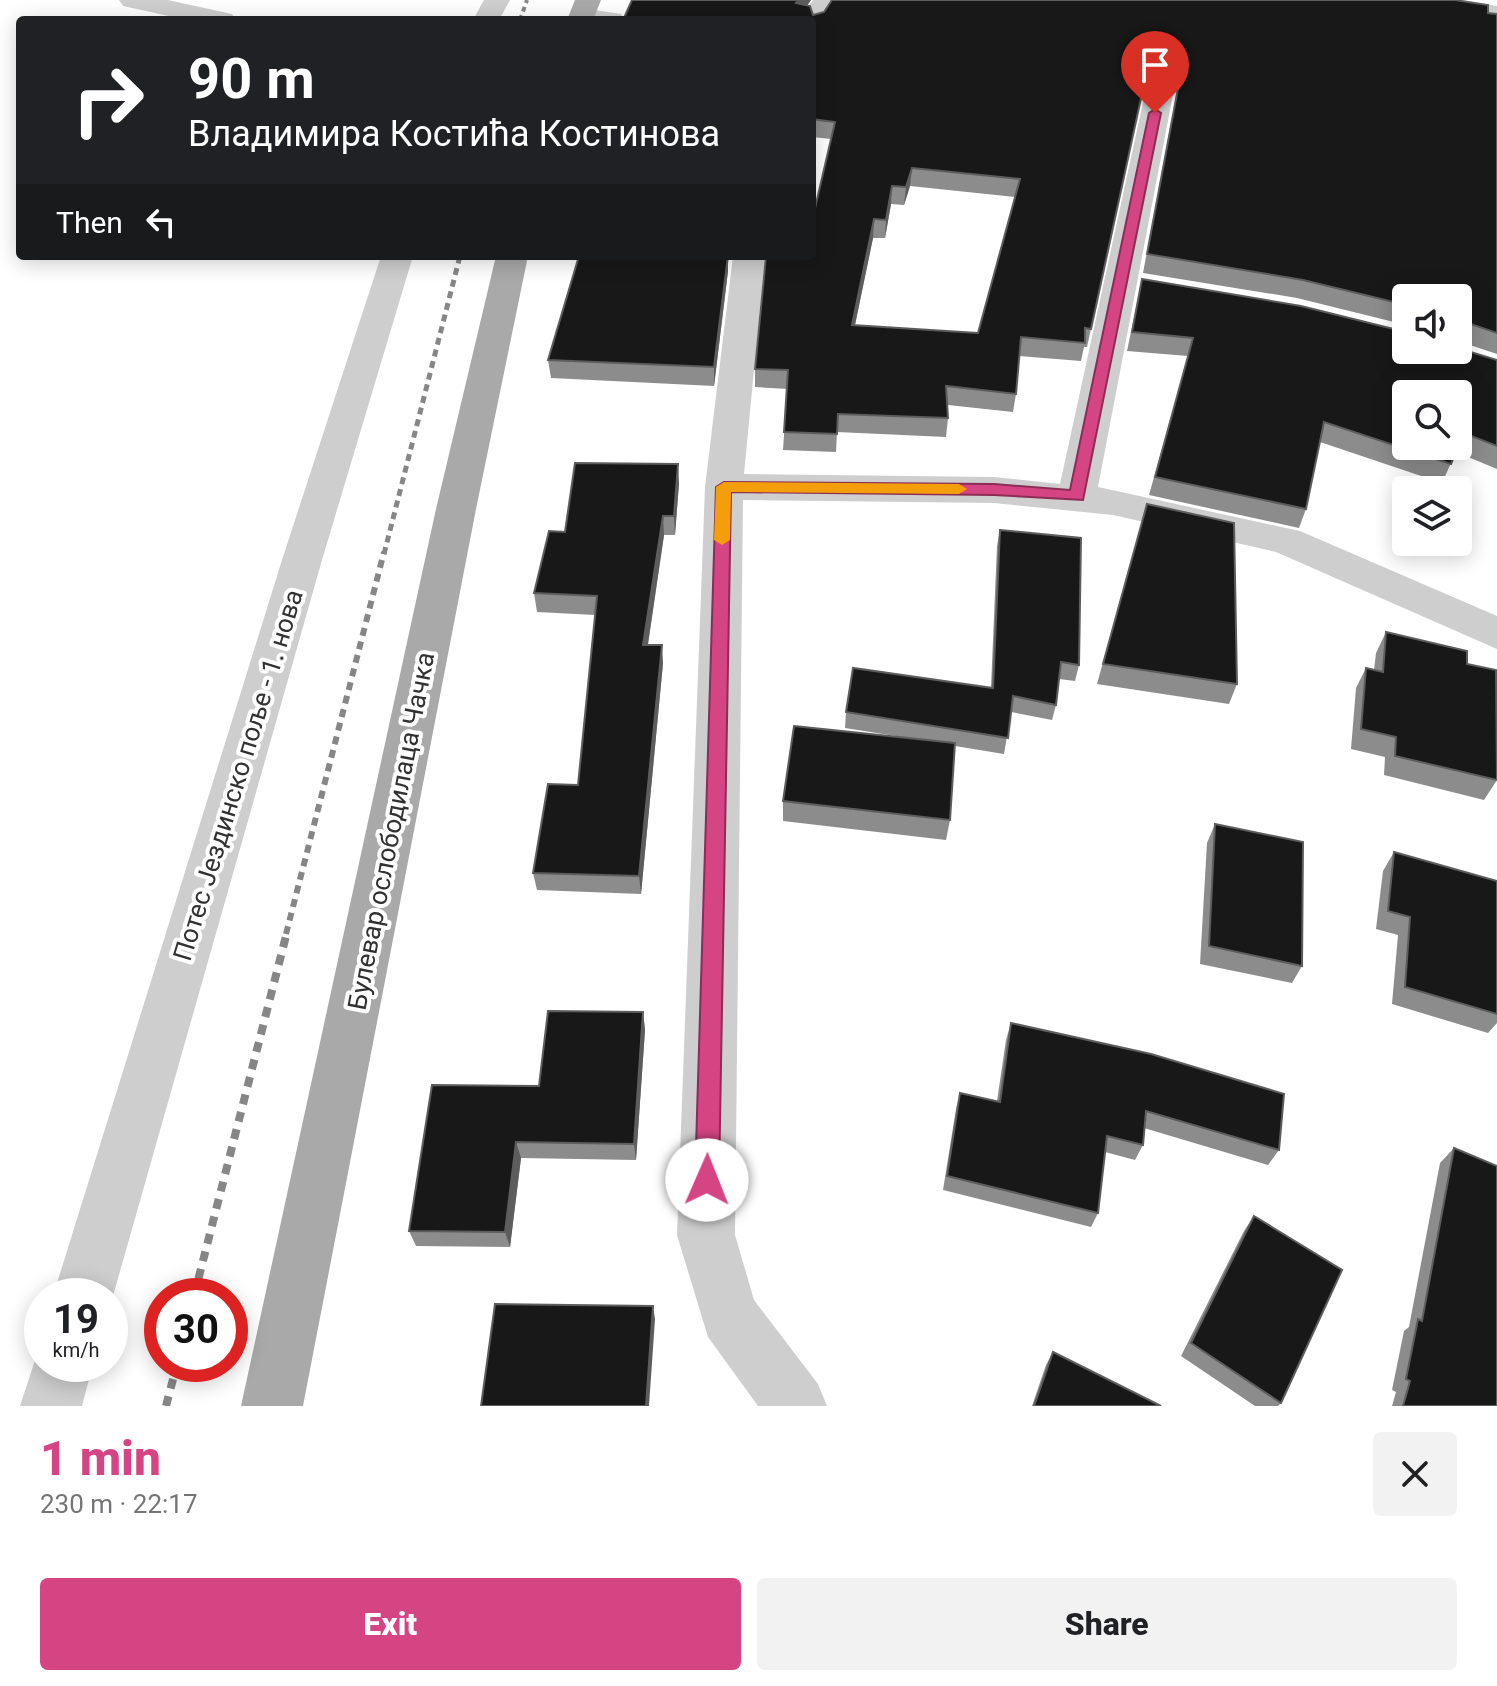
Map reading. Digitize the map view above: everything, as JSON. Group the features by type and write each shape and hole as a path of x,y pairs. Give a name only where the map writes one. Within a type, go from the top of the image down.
{"main road":[{"name":"Булевар ослободилаца Чачка","path":"272,1406 456,509 511,260"}],"street":[{"path":"132,0 205,16"},
{"path":"1414,0 1497,14"},
{"path":"1077,496 1136,285 1161,84"},
{"name":"Потес Јездинско поље - 1. нова","path":"88,1278 302,560 396,260"},
{"path":"749,260 724,487 706,1235 729,1316 796,1406"},
{"path":"724,487 994,490 1077,496 1286,541 1497,633"},
{"path":"51,1406 58,1382"}],"building":[{"path":"632,0 799,0 796,3 810,6 813,15 824,12 832,0 1455,0 1488,5 1488,13 1497,14 1497,333 1472,324 1472,284 1392,284 1392,302 1303,280 1147,254 1182,67 1178,59 1165,56 1154,58 1148,66 1091,329 1085,328 1085,343 1021,337 1016,394 946,386 948,418 838,414 837,434 784,432 788,370 755,369 766,260 816,260 816,204 835,122 816,120 816,16 625,16","holes":["912,168 1020,179 978,333 852,325 874,219 886,220 892,186 906,187"]},
{"path":"578,260 727,260 714,367 548,360"},
{"path":"1142,279 1301,306 1392,329 1392,364 1472,364 1472,352 1497,360 1497,446 1472,436 1472,380 1392,380 1392,444 1324,422 1306,509 1155,477 1193,338 1132,332"},
{"path":"575,463 678,464 674,516 663,516 643,645 662,645 639,876 533,873 548,784 578,785 597,596 534,593 549,531 565,532"},
{"path":"1147,504 1234,523 1237,684 1103,664"},
{"path":"1000,530 1081,538 1079,665 1061,662 1056,705 1013,696 1008,738 846,712 853,668 993,688"},
{"path":"1386,632 1467,651 1467,664 1496,670 1497,780 1395,756 1396,737 1361,729 1366,668 1383,672"},
{"path":"794,726 955,743 950,820 783,801"},
{"path":"1215,824 1303,842 1302,966 1209,946"},
{"path":"1394,852 1497,881 1497,1014 1405,987 1410,917 1388,911"},
{"path":"548,1011 643,1012 634,1144 516,1142 505,1232 409,1231 432,1085 539,1086"},
{"path":"1011,1023 1151,1054 1284,1094 1279,1150 1146,1111 1143,1145 1107,1136 1098,1213 947,1176 960,1093 1000,1102"},
{"path":"1454,1148 1497,1166 1497,1406 1403,1406 1410,1381 1406,1379 1418,1319 1422,1321"},
{"path":"1254,1216 1342,1270 1281,1403 1191,1343"},
{"path":"495,1304 653,1306 646,1406 481,1406"},
{"path":"1053,1352 1161,1406 1034,1406"}],"railway":[{"path":"521,16 527,0"},
{"path":"384,554 459,260"},
{"path":"286,934 384,552"},
{"path":"199,1278 287,932"},
{"path":"166,1406 172,1382"}],"slow traffic":[{"path":"722,540 724,487 813,485 959,489"}],"route":[{"path":"707,1180 724,487 813,485 994,490 1077,496 1098,406 1155,113"}]}
